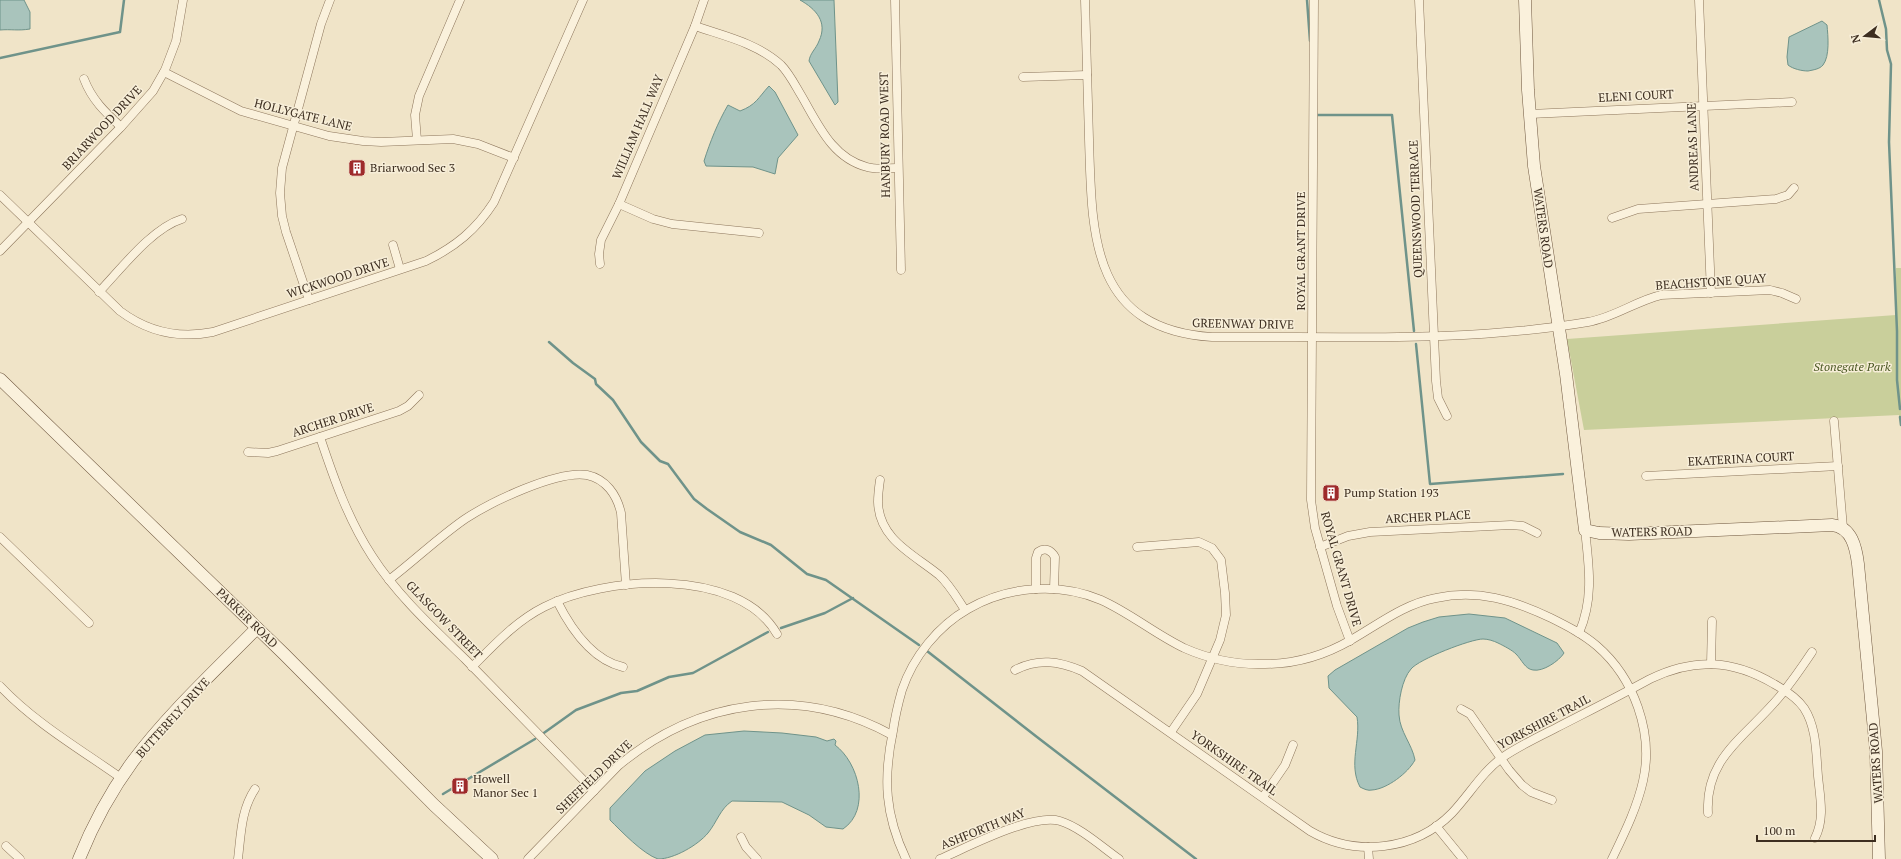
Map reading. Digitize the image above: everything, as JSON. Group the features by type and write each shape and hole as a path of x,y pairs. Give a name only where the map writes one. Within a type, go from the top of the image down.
{"street":[{"name":"BRIARWOOD DRIVE","path":"0,251 121,128 153,91 164,72 176,41 183,0"},
{"path":"309,300 286,232 280,203 282,168 321,24 329,0"},
{"path":"417,140 415,116 419,96 460,0"},
{"name":"WICKWOOD DRIVE","path":"0,195 120,311 135,322 164,333 182,335 213,332 426,261 446,251 468,235 494,202 583,0"},
{"name":"WILLIAM HALL WAY","path":"600,264 599,254 601,240 619,204 695,26 704,0"},
{"name":"HANBURY ROAD WEST","path":"895,0 901,270"},
{"name":"GREENWAY DRIVE","path":"1085,0 1090,196 1094,234 1106,272 1123,299 1137,312 1158,325 1190,335 1434,338 1479,335 1558,326"},
{"name":"ROYAL GRANT DRIVE","path":"1314,0 1311,500 1313,522 1336,606 1350,641"},
{"name":"QUEENSWOOD TERRACE","path":"1419,0 1434,338 1438,398 1441,408 1446,416"},
{"name":"WATERS ROAD","path":"1525,0 1530,114 1537,186 1570,406 1585,530 1599,533 1629,534 1832,525 1844,528 1852,540 1858,564 1877,759 1879,859"},
{"name":"ANDREAS LANE","path":"1699,0 1711,293"},
{"path":"695,26 749,45 769,56 781,66 791,78 827,139 845,158 868,168 898,168"},
{"name":"HOLLYGATE LANE","path":"164,72 234,108 328,136 363,141 462,140 478,144 514,158"},
{"path":"1023,77 1087,75"},
{"path":"84,79 89,92 95,101 121,128"},
{"name":"ELENI COURT","path":"1530,114 1792,102"},
{"path":"1612,218 1638,209 1776,199 1788,195 1794,188"},
{"path":"619,204 654,219 672,224 759,233"},
{"path":"99,292 158,231 173,222 182,219"},
{"path":"393,245 400,269"},
{"name":"BEACHSTONE QUAY","path":"1558,326 1595,321 1654,297 1770,290 1796,299"},
{"name":"PARKER ROAD","path":"0,379 257,628 434,805 492,859"},
{"name":"ARCHER DRIVE","path":"248,452 268,453 320,438 399,411 408,406 419,395"},
{"path":"1834,421 1844,528"},
{"name":"GLASGOW STREET","path":"320,438 348,513 373,558 390,580 418,612 594,791"},
{"name":"EKATERINA COURT","path":"1646,476 1838,466"},
{"path":"390,580 452,529 492,503 563,476 577,474 587,475 603,482 614,494 619,503 622,513 626,584"},
{"path":"880,480 878,503 883,521 891,536 900,547 946,581 965,610"},
{"name":"ARCHER PLACE","path":"1320,547 1348,536 1370,532 1511,525 1523,526 1537,533"},
{"path":"1579,633 1587,612 1590,588 1585,530"},
{"path":"0,537 89,623"},
{"path":"1136,547 1199,542 1212,548 1219,556 1226,593 1226,615 1220,640 1211,657 1197,694 1171,732"},
{"path":"1036,589 1036,558 1038,552 1044,549 1050,551 1055,557 1054,589"},
{"path":"472,667 519,623 532,613 557,600 586,590 626,584 680,584 726,595 751,606 768,622 777,634"},
{"path":"906,859 895,835 886,792 886,770 899,700 914,664 933,638 965,610 995,597 1036,589 1054,589 1073,592 1101,600 1182,647 1211,657 1251,664 1288,662 1323,653 1350,641 1386,618 1418,602 1461,594 1490,596 1520,604 1579,633 1607,656 1631,690 1641,714 1644,732 1645,770 1635,807 1612,859"},
{"path":"557,600 564,615 579,635 602,658 623,667"},
{"path":"1711,664 1712,621"},
{"name":"BUTTERFLY DRIVE","path":"79,859 94,824 121,778 158,731 257,628"},
{"path":"1708,813 1708,792 1710,782 1720,763 1740,738 1785,690 1812,652"},
{"name":"YORKSHIRE TRAIL","path":"1015,670 1038,662 1055,662 1067,664 1093,676 1319,836 1348,846 1368,847 1389,845 1408,840 1436,826 1452,812 1501,758 1524,744 1666,672 1682,667 1711,664 1748,670 1785,690 1797,700 1804,708 1812,728 1821,811 1821,822 1815,838"},
{"path":"0,686 23,709 38,721 121,778"},
{"name":"SHEFFIELD DRIVE","path":"528,859 594,791 632,755 667,732 708,715 739,707 775,704 818,708 852,717 892,735"},
{"path":"1461,709 1470,714 1508,770 1522,785 1531,792 1552,800"},
{"path":"1263,797 1285,765 1293,745"},
{"path":"238,859 244,812 249,799 256,789"},
{"name":"ASHFORTH WAY","path":"940,859 1022,825 1044,819 1061,821 1071,825 1119,859"},
{"path":"1436,826 1463,859"},
{"path":"741,837 746,847 757,859"},
{"path":"6,846 20,859"},
{"path":"1368,847 1369,859"}],"green space":[{"name":"Stonegate Park","path":"1896,268 1901,268 1901,426 1899,415 1584,430 1567,339 1896,315"}],"water":[{"path":"0,0 24,0 30,12 30,29 0,30"},
{"path":"800,0 834,0 838,102 835,105 809,61 818,44 822,28 821,22 815,12"},
{"path":"1822,21 1827,25 1828,40 1827,56 1823,65 1808,71 1792,68 1788,65 1787,57 1789,37"},
{"path":"769,86 775,92 798,135 778,158 775,174 753,167 706,166 704,161 709,147 728,105 740,111 745,109 756,101"},
{"path":"1469,614 1505,618 1557,643 1564,653 1546,668 1533,670 1526,666 1516,654 1510,650 1495,642 1483,639 1468,642 1446,650 1416,665 1411,669 1405,679 1401,691 1399,710 1400,721 1415,760 1402,775 1384,787 1366,790 1360,787 1355,770 1358,726 1357,717 1329,688 1328,676 1335,670 1408,628 1439,617"},
{"path":"744,731 816,737 827,741 834,739 836,741 835,745 850,763 855,774 858,787 859,799 857,810 852,821 843,829 826,827 809,815 782,802 732,801 728,804 704,838 678,854 671,857 658,859 639,847 610,820 610,808 645,771 675,751 705,735"}],"waterway":[{"path":"0,58 120,32 124,0"},
{"path":"1307,0 1310,41"},
{"path":"1879,0 1886,29 1887,50 1891,64 1889,142 1897,331 1897,380 1900,409"},
{"path":"1315,115 1392,115 1414,331"},
{"path":"549,342 573,363 595,379 596,384 613,400 641,442 660,461 668,464 694,499 740,532 771,545 807,574 826,580 919,645"},
{"path":"1416,344 1430,484 1563,474"},
{"path":"1900,417 1901,425"},
{"path":"781,628 825,613 853,598"},
{"path":"541,735 576,710 621,693 637,691 669,677 693,673 768,632"},
{"path":"927,651 1196,859"},
{"path":"443,794 535,739"}],"place":[{"name":"Briarwood Sec 3","path":"357,168"},
{"name":"Pump Station 193","path":"1331,493"},
{"name":"Howell Manor Sec 1","path":"460,786"}]}
